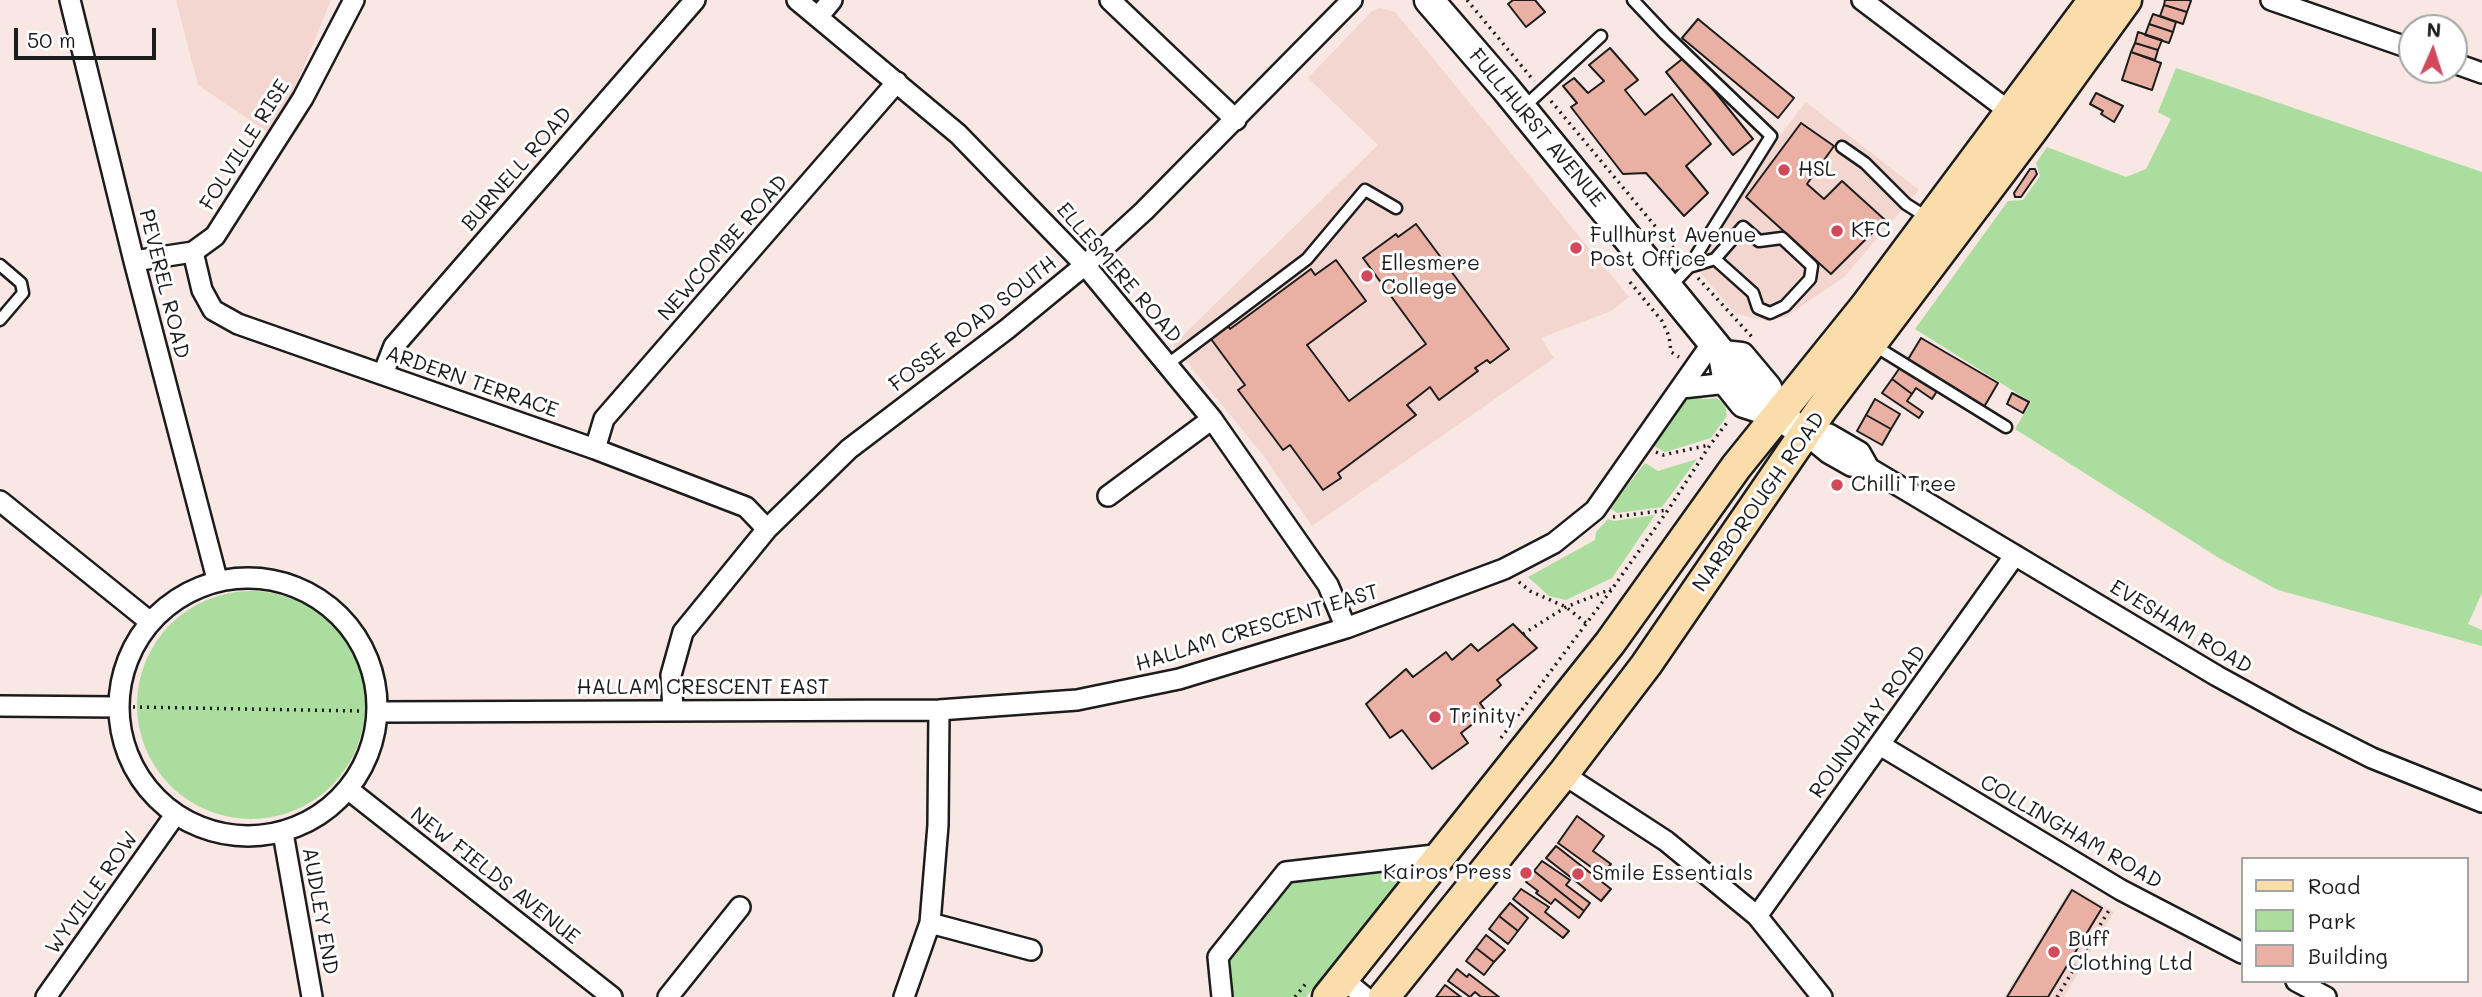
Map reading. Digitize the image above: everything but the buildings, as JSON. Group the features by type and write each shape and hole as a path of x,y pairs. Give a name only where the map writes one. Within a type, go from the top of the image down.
{"main road":[{"name":"NARBOROUGH ROAD","path":"1384,997 1563,774 1646,665 1805,434 1872,344 2022,121 2094,0"},
{"name":"NARBOROUGH ROAD","path":"1337,987 1610,643 1736,467 1865,307 1930,219 2022,121 2126,0"}],"street":[{"name":"PEVEREL ROAD","path":"70,0 134,261 217,579"},
{"name":"FOLVILLE RISE","path":"193,252 215,236 264,161 303,98 354,0"},
{"name":"BURNELL ROAD","path":"383,374 394,346 695,0"},
{"name":"ELLESMERE ROAD","path":"797,0 958,134 1085,265 1212,419 1328,585 1346,628"},
{"path":"818,17 832,0"},
{"path":"1110,0 1236,120"},
{"name":"FOSSE ROAD SOUTH","path":"673,710 671,675 683,632 767,529 849,449 1007,329 1085,265 1236,120 1352,0"},
{"name":"FULLHURST AVENUE","path":"1429,0 1532,100 1669,289 1717,349 1728,383 1744,403 1778,414 1805,434"},
{"path":"1862,0 2022,121"},
{"path":"2271,0 2398,44"},
{"name":"NEWCOMBE ROAD","path":"595,449 604,419 897,82"},
{"path":"134,261 193,252"},
{"name":"ARDERN TERRACE","path":"193,252 202,290 213,310 238,324 595,449 746,507 767,529"},
{"name":"FULLHURST AVENUE","path":"1717,349 1741,358 1768,388 1778,414"},
{"name":"HALLAM CRESCENT EAST","path":"379,712 939,710 1077,700 1179,679 1346,628 1504,569 1554,543 1595,510 1695,368 1717,349"},
{"path":"1682,388 1728,383"},
{"path":"1108,496 1212,419"},
{"name":"EVESHAM ROAD","path":"1805,434 1845,463 1869,468 2217,676 2299,721 2372,758 2482,802"},
{"path":"0,502 149,621"},
{"name":"ROUNDHAY ROAD","path":"1758,916 2015,555"},
{"path":"270,578 324,600 367,652 379,712 371,753 349,790 318,817 283,832 250,837 203,829 175,815 137,776 117,707 125,663 149,621 186,591 217,579 270,578"},
{"path":"0,706 117,707"},
{"path":"904,997 930,923 938,825 939,710"},
{"name":"COLLINGHAM ROAD","path":"1880,745 2121,890 2240,952"},
{"path":"1563,774 1666,841 1758,916 1822,997"},
{"name":"NEW FIELDS AVENUE","path":"349,790 612,997"},
{"name":"WYVILLE ROW","path":"46,997 175,815"},
{"name":"AUDLEY END","path":"283,832 312,997"},
{"path":"1223,997 1218,957 1286,872 1443,854"},
{"path":"668,997 740,907"},
{"path":"930,923 1031,950"},
{"path":"2300,983 2326,997"}],"lane":[{"path":"1633,0 1770,136 1689,267 1669,289"},
{"path":"1532,100 1601,36"},
{"path":"1842,147 1865,163 1906,204 1930,219"},
{"path":"1168,364 1307,259 1365,190 1396,208"},
{"path":"1689,267 1715,259 1744,227 1759,241 1782,238 1812,266 1810,279 1785,306 1770,313 1758,309 1752,293 1715,259"},
{"path":"0,265 21,283 23,293 0,320"},
{"path":"1872,344 2007,428"}],"path":[{"path":"1467,0 1532,100 1755,340"},
{"path":"1630,282 1662,321 1669,336 1671,352 1695,368"},
{"path":"1497,744 1612,589 1731,418"},
{"path":"1642,444 1663,455 1710,445"},
{"path":"1595,510 1615,517 1668,510"},
{"path":"1504,569 1530,591 1566,607 1610,643"},
{"path":"1523,634 1566,607 1612,589"},
{"path":"117,707 379,712"},
{"path":"2057,997 2121,890"},
{"path":"1295,997 1337,987"}],"shaded area":[{"path":"176,0 331,0 275,137 198,85"},
{"name":"Ellesmere College","path":"1380,8 1395,12 1629,297 1611,311 1541,338 1554,358 1312,526 1263,455 1173,345 1378,145 1308,78 1372,11"},
{"path":"1806,102 1919,190 1844,277 1786,317 1767,321 1735,313 1686,256"},
{"name":"Buff Clothing Ltd","path":"2071,887 2114,912 2064,997 2004,997"}],"green space":[{"path":"2176,68 2482,172 2482,593 2468,624 2482,630 2482,646 2278,590 2219,558 2015,429 2031,402 1915,329 2008,201 2023,200 2040,176 2036,163 2047,147 2126,177 2146,169 2171,119 2158,112"},
{"path":"1702,393 1702,399 1716,398 1725,404 1727,416 1711,438 1665,452 1654,446 1684,401"},
{"path":"1697,459 1662,507 1617,513 1610,508 1645,463 1658,471"},
{"path":"1655,515 1612,578 1566,600 1549,596 1528,577 1595,540 1596,532 1608,519 1614,521"},
{"path":"240,591 262,591 295,599 332,624 357,661 365,705 357,749 332,786 295,811 262,819 240,819 207,811 170,786 145,749 137,716 137,694 145,661 170,624 207,599"},
{"path":"1395,866 1402,878 1306,997 1233,997 1230,961 1294,878"}],"place":[{"name":"HSL","path":"1784,170"},
{"name":"KFC","path":"1837,231"},
{"name":"Fullhurst Avenue Post Office","path":"1576,248"},
{"name":"Ellesmere College","path":"1367,276"},
{"name":"Chilli Tree","path":"1837,485"},
{"name":"Trinity","path":"1435,717"},
{"name":"Kairos Press","path":"1526,873"},
{"name":"Smile Essentials","path":"1578,874"},
{"name":"Buff Clothing Ltd","path":"2054,952"}]}
